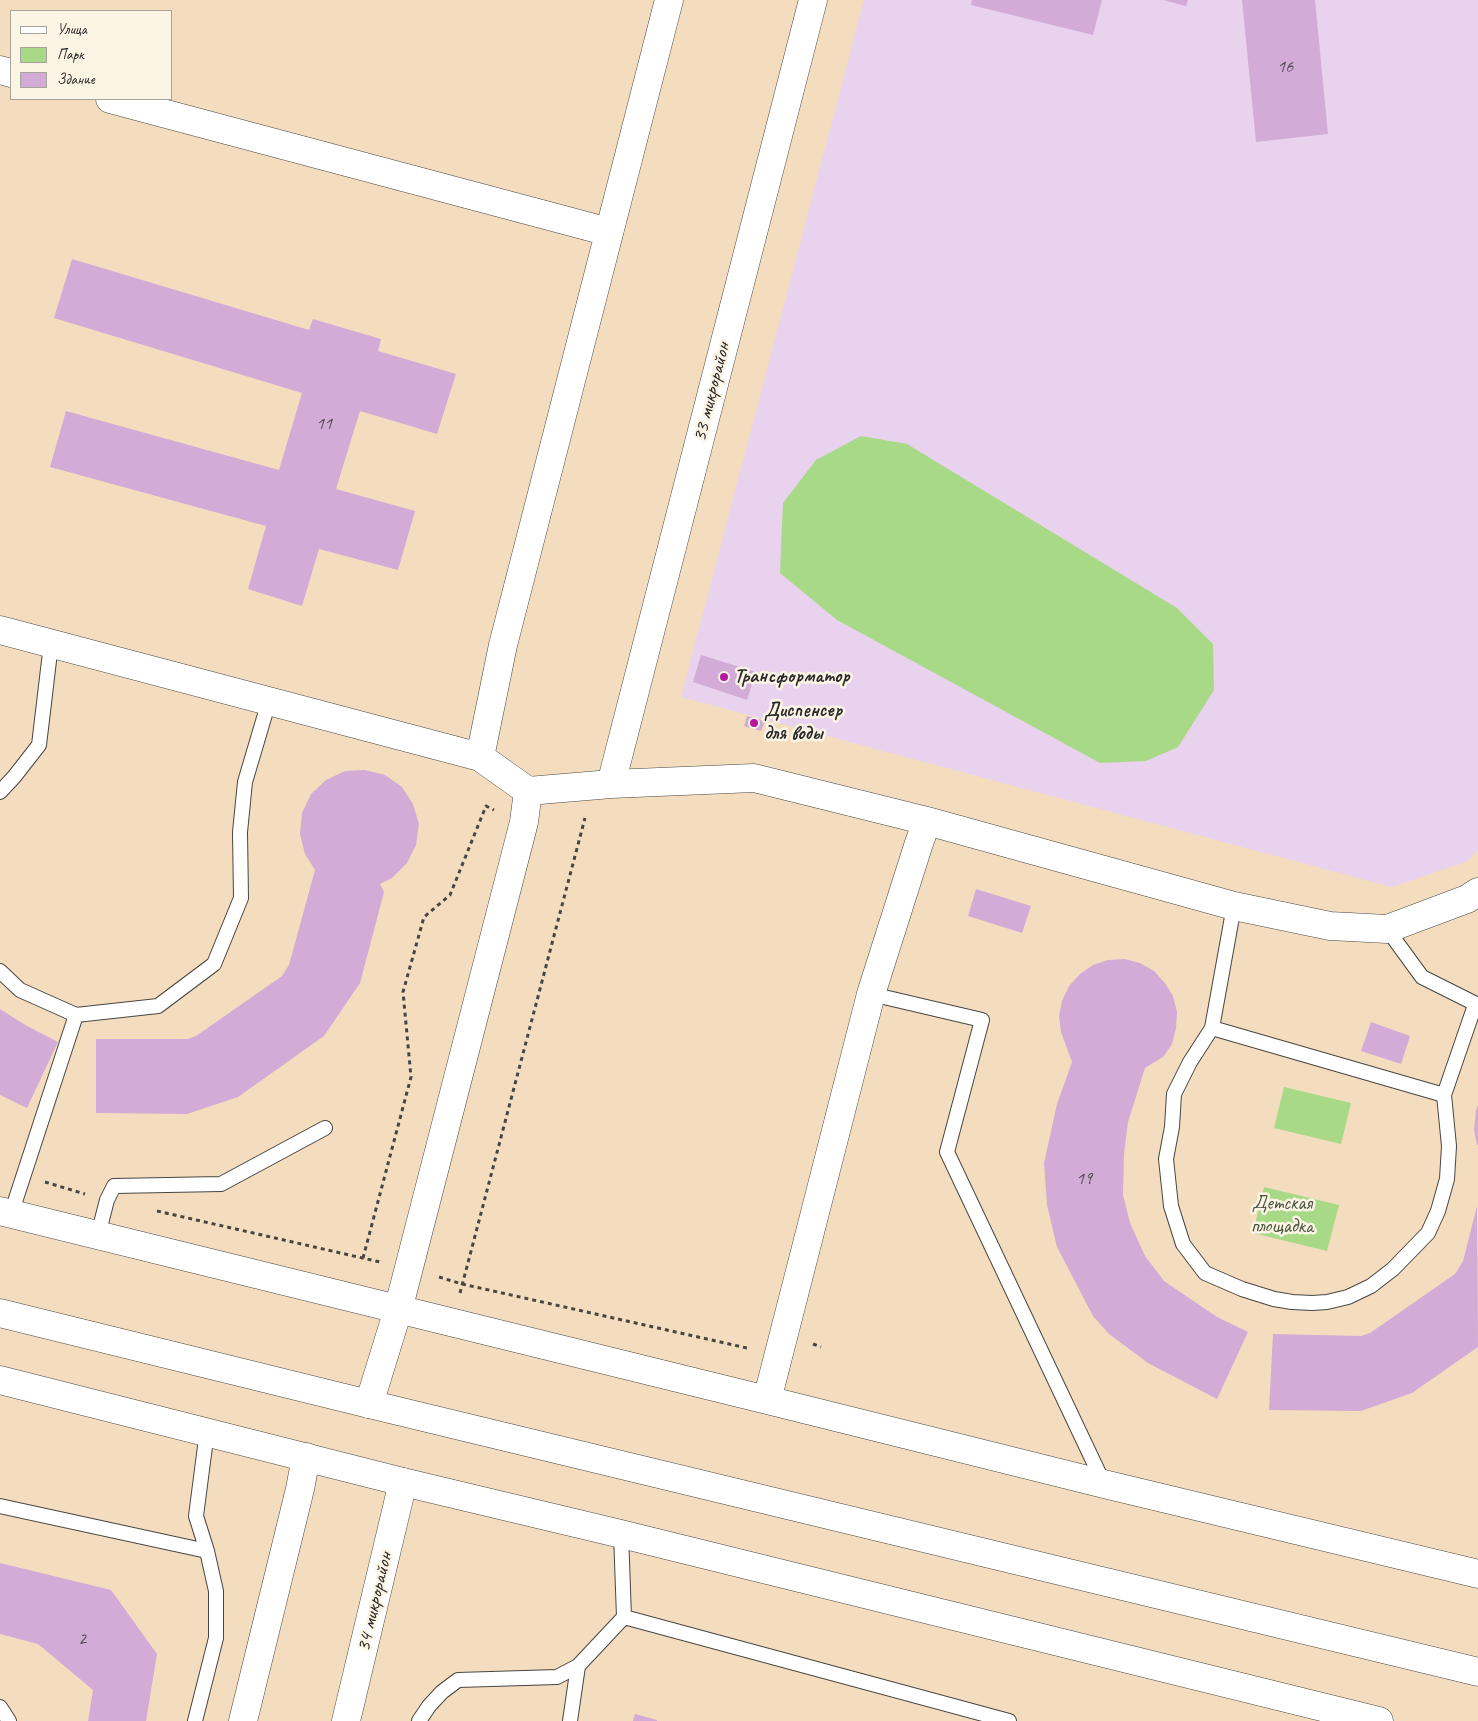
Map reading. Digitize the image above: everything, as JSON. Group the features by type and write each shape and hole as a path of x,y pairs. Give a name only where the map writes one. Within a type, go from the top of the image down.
{"street":[{"path":"480,757 503,646 669,0"},
{"name":"33 микрорайон","path":"599,785 813,0"},
{"path":"114,100 609,232"},
{"path":"0,630 480,757 528,791 599,785 754,778 928,821 1234,906 1330,926 1387,929 1467,899 1478,892"},
{"path":"369,1404 398,1310 524,822 528,791"},
{"path":"767,1400 871,994 919,843 928,821"},
{"path":"5,1212 1104,1484 1478,1574"},
{"path":"0,1313 1478,1672"},
{"path":"0,1380 403,1482 1378,1721"},
{"path":"243,1721 300,1489 306,1457"},
{"name":"34 микрорайон","path":"346,1721 403,1482"}],"lane":[{"path":"0,792 14,778 39,745 51,644"},
{"path":"0,972 20,990 76,1015 158,1006 214,964 241,898 240,832 245,782 269,701"},
{"path":"1234,906 1212,1028 1190,1062 1174,1094 1172,1127 1166,1159 1171,1206 1183,1244 1205,1273 1242,1289 1274,1299 1312,1303 1327,1302 1348,1297 1371,1286 1393,1269 1428,1233 1438,1211 1447,1179 1449,1146 1444,1095 1477,1005 1422,977 1387,929"},
{"path":"871,994 982,1020 947,1152 1104,1484"},
{"path":"5,1212 76,1015"},
{"path":"1212,1028 1444,1095"},
{"path":"98,1236 114,1186 221,1184 325,1128"},
{"path":"195,1721 216,1638 216,1591 207,1550 196,1516 207,1431"},
{"path":"0,1506 207,1550"},
{"path":"419,1721 442,1692 458,1680 557,1677 578,1666 624,1617 621,1534"},
{"path":"624,1617 1009,1721"},
{"path":"570,1721 578,1666"},
{"path":"0,1707 10,1721"}],"path":[{"path":"452,1323 586,812 599,785"},
{"path":"363,1258 411,1078 403,992 424,917 450,895 486,806 524,822"}],"shaded area":[{"path":"864,0 1478,0 1478,850 1468,861 1392,887 681,697"}],"green space":[{"path":"861,436 907,444 1177,608 1213,644 1214,690 1178,747 1146,761 1100,763 837,620 780,573 783,503 816,460"},
{"path":"1284,1087 1351,1103 1341,1144 1274,1128"},
{"name":"Детская площадка","path":"1264,1187 1339,1205 1327,1251 1253,1233"}],"building":[{"path":"972,0 1102,0 1093,35 971,5"},
{"path":"1163,0 1188,0 1186,6"},
{"path":"1242,0 1315,0 1328,134 1256,142"},
{"path":"72,259 309,330 313,319 381,339 378,351 456,374 437,434 360,411 336,489 415,511 398,570 319,549 302,606 248,589 266,526 50,467 66,411 279,470 302,393 54,318"},
{"name":"Трансформатор","path":"701,655 756,672 747,700 693,682"},
{"name":"Диспенсер для воды","path":"747,716 765,721 761,731 744,726"},
{"path":"365,770 385,775 402,787 413,804 419,824 416,845 407,863 392,878 380,884 384,892 360,983 324,1036 238,1097 187,1114 96,1113 96,1039 188,1039 196,1036 282,976 289,965 315,870 305,854 300,834 302,813 311,794 326,780 345,771"},
{"path":"976,889 1031,906 1022,933 968,916"},
{"path":"1125,959 1140,963 1154,971 1173,996 1177,1012 1172,1044 1163,1057 1145,1068 1128,1122 1124,1154 1123,1195 1130,1223 1145,1256 1164,1281 1217,1317 1248,1332 1217,1399 1148,1363 1109,1334 1093,1316 1057,1247 1047,1205 1044,1163 1057,1104 1072,1062 1061,1032 1059,1016 1062,1001 1069,986 1080,974 1093,965 1108,960"},
{"path":"0,1009 58,1042 27,1108 0,1095"},
{"path":"1371,1022 1410,1036 1401,1064 1361,1051"},
{"path":"1478,1105 1478,1145 1477,1145 1474,1130"},
{"path":"1477,1206 1478,1347 1412,1393 1361,1411 1269,1410 1273,1334 1361,1336 1370,1333 1455,1274 1463,1261"},
{"path":"0,1563 111,1590 157,1654 146,1721 88,1721 93,1690 38,1644 0,1634"},
{"path":"635,1714 657,1720 657,1721 633,1721"}],"place":[{"name":"Трансформатор","path":"724,677"},
{"name":"Диспенсер для воды","path":"754,723"}]}
